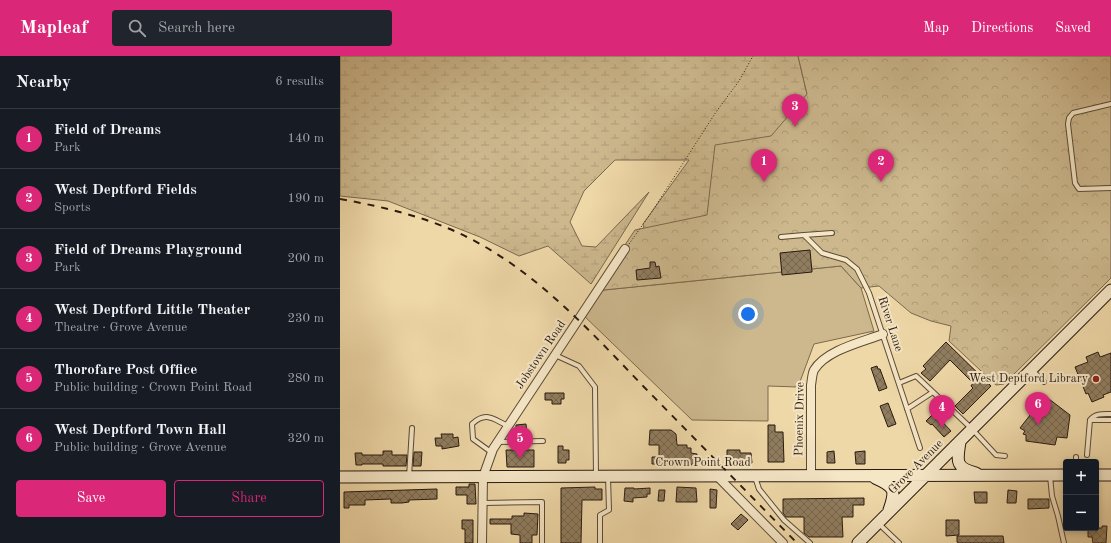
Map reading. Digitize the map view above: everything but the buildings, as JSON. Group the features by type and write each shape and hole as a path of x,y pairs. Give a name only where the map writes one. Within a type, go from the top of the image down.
{"main road":[{"name":"Grove Avenue","path":"858,543 1111,290"},
{"path":"960,442 958,461 960,466 965,470 988,476"},
{"name":"Crown Point Road","path":"340,477 1063,475"},
{"path":"1099,475 1111,475"},
{"path":"869,476 888,484 892,489 894,496 888,512"}],"street":[{"name":"Jobstown Road","path":"482,543 483,477 491,452 625,249"},
{"name":"Phoenix Drive","path":"811,476 813,371 821,360 831,354 883,334"},
{"path":"718,477 783,543"}],"lane":[{"path":"1111,104 1073,113 1069,118 1068,124 1075,183 1078,189 1111,188"},
{"path":"781,237 832,233"},
{"name":"River Lane","path":"804,234 822,253 846,260 857,269 869,293 920,448"},
{"path":"555,355 578,366 595,387 596,476"},
{"path":"1031,370 1044,382"},
{"path":"899,383 916,376 972,429 996,455 1005,456"},
{"path":"907,409 934,392"},
{"path":"1086,455 1090,420 1093,415 1111,414"},
{"path":"491,452 473,439 472,424 479,418 488,417 508,426"},
{"path":"1090,420 1111,420"},
{"path":"409,477 412,428"},
{"path":"497,442 543,441"},
{"path":"1050,475 1052,496 1064,543"},
{"path":"600,543 600,515 609,510 608,476"},
{"path":"755,476 759,489 784,520 810,543"},
{"path":"483,503 542,502 542,543"},
{"path":"878,523 899,543"}],"path":[{"path":"625,249 651,213 754,56"}],"green space":[{"path":"340,56 798,56 807,94 796,224 645,236 643,224 689,160 615,160 584,191 570,222 582,246 596,247 649,192 591,284 548,246 519,256 480,237 388,201 340,196"},
{"path":"798,56 1111,56 1111,278 1004,384 996,385 949,341 951,326 931,321 911,313 879,286 861,288 841,266 594,291 635,230 707,215 715,145 771,136 807,94"},
{"path":"841,266 861,288 874,331 814,344 798,387 768,386 768,421 692,420 581,313 594,291"}],"railway":[{"path":"340,199 389,209 421,218 467,237 493,251 517,267 562,304 797,543"}],"place":[{"name":"Field of Dreams Playground","path":"795,127"},
{"name":"Field of Dreams","path":"764,182"},
{"name":"West Deptford Fields","path":"881,182"},
{"name":"West Deptford Library","path":"1096,379"},
{"name":"West Deptford Town Hall","path":"1038,425"},
{"name":"West Deptford Little Theater","path":"942,428"},
{"name":"Thorofare Post Office","path":"520,459"}]}
